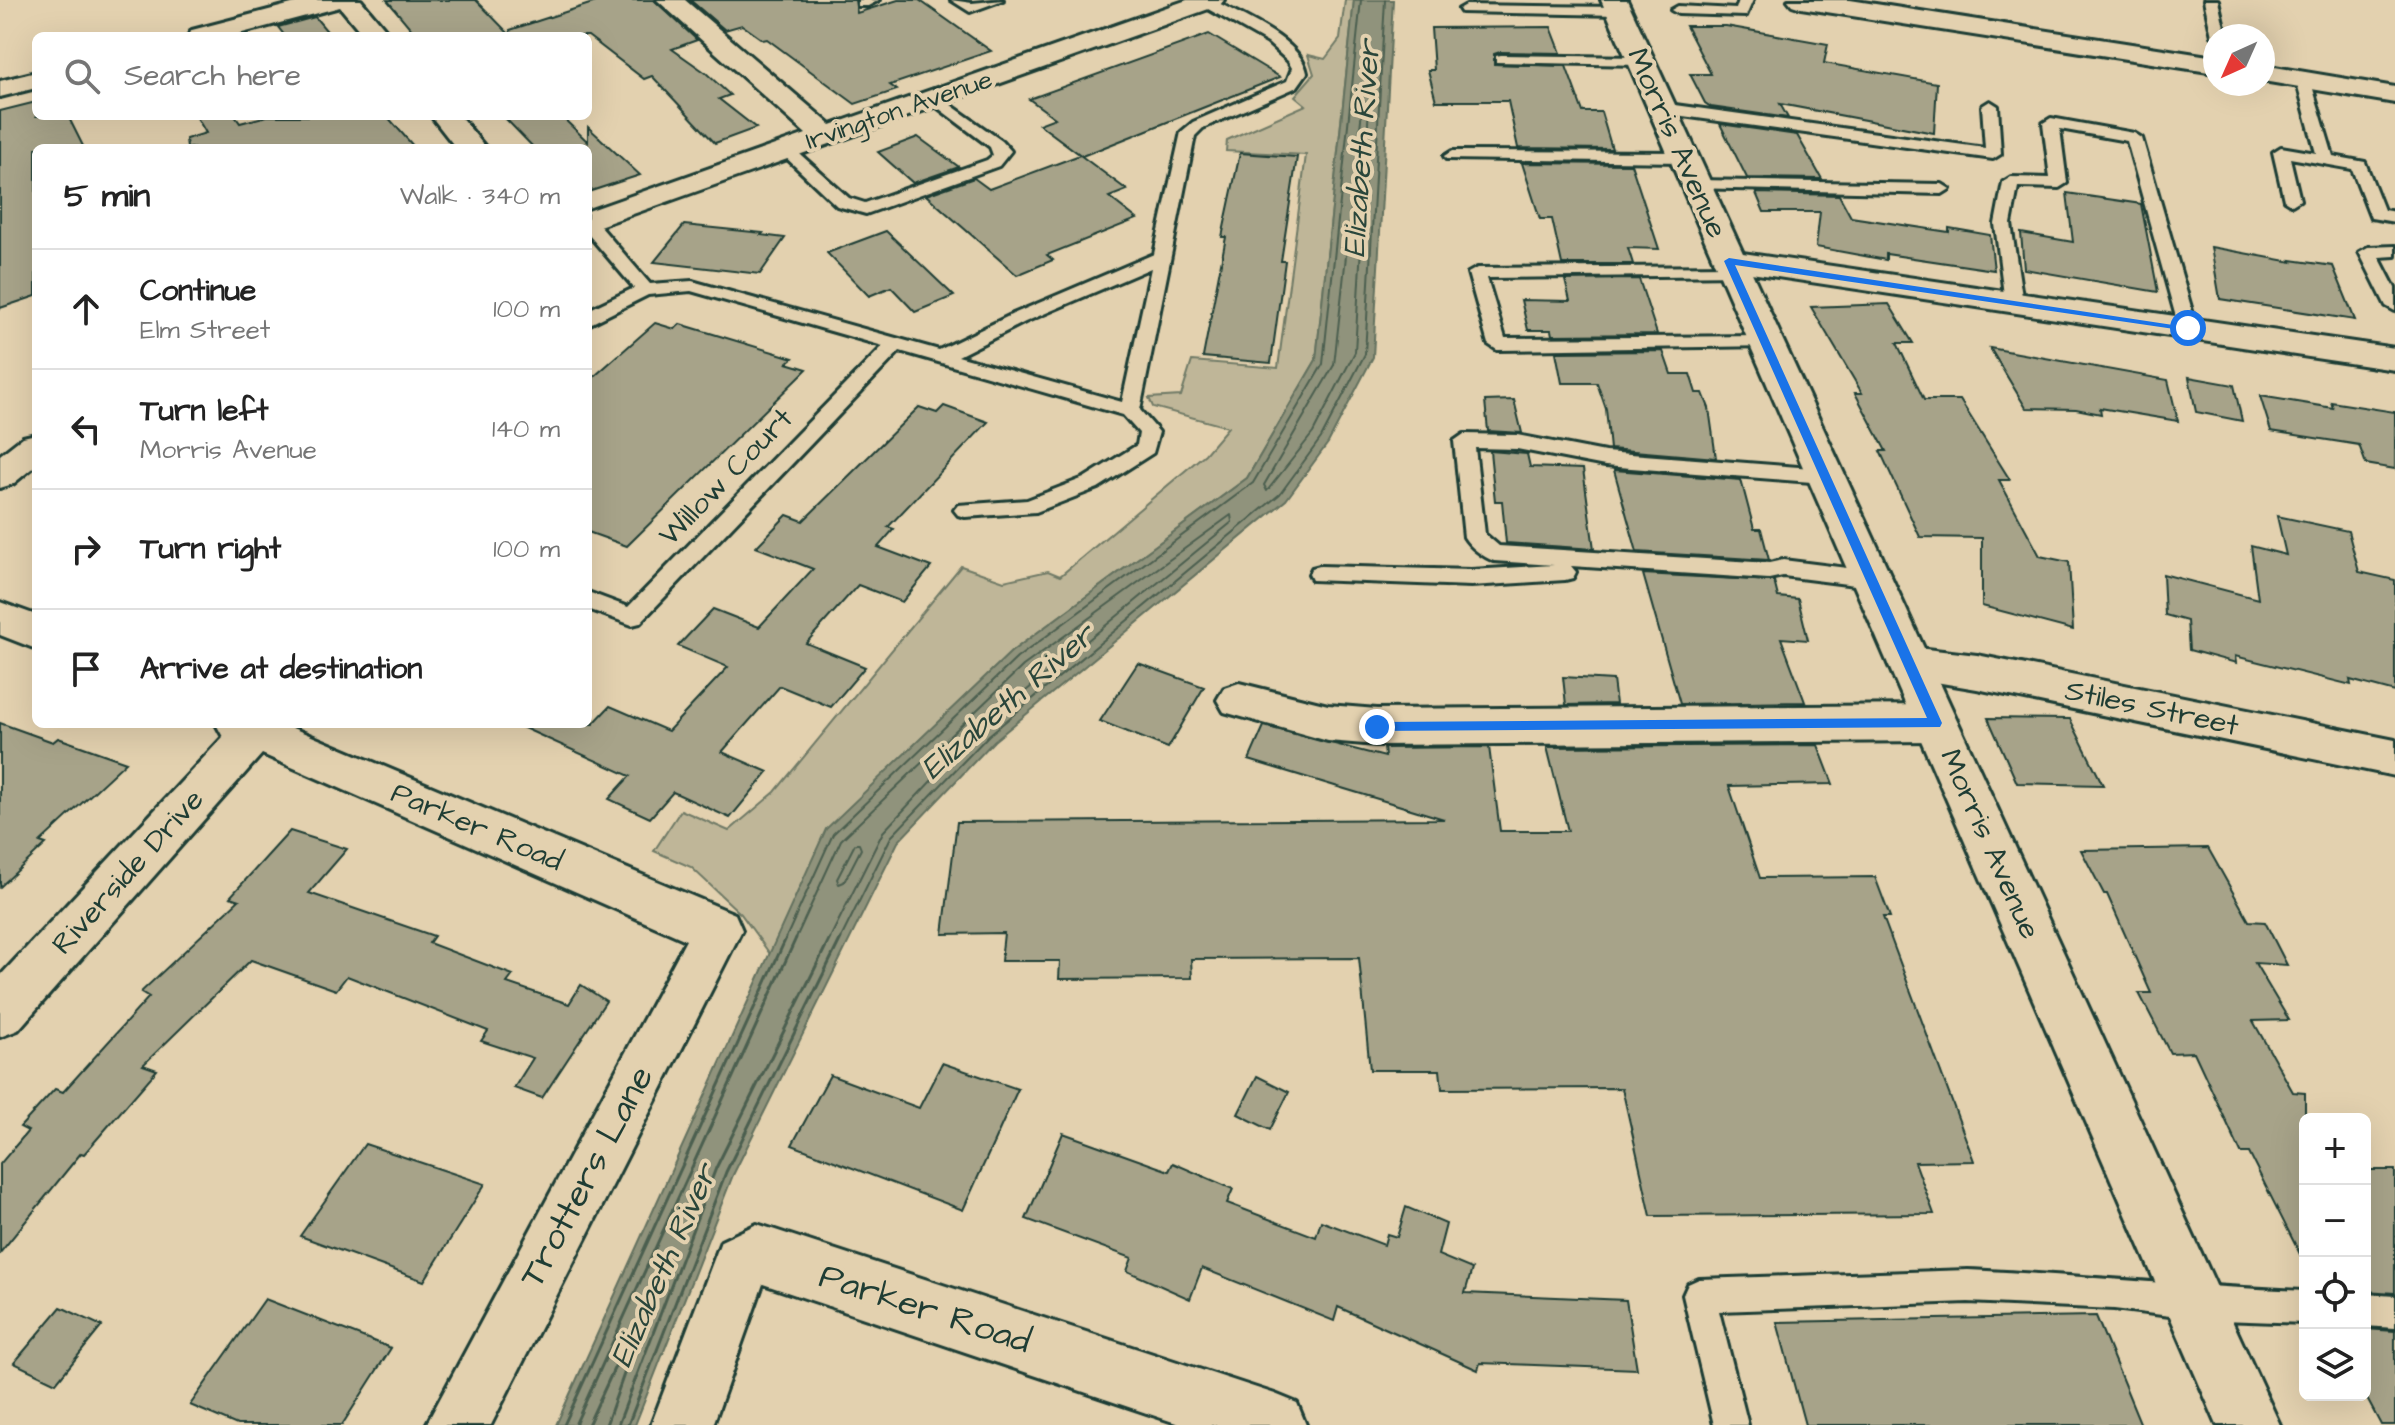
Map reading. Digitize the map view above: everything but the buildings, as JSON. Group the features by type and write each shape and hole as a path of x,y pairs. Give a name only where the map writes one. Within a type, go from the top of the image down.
{"street":[{"path":"216,32 336,0"},
{"path":"348,0 375,32"},
{"path":"670,0 826,136"},
{"path":"1801,0 1854,4 2203,63"},
{"name":"Irvington Avenue","path":"592,221 1208,1"},
{"name":"Morris Avenue","path":"1616,6 2249,1425"},
{"path":"2275,75 2395,95"},
{"path":"0,89 32,81"},
{"path":"448,120 468,144"},
{"path":"1731,266 2014,303 2395,359"},
{"path":"0,475 32,449"},
{"path":"0,617 32,631"},
{"name":"Stiles Street","path":"1909,663 1977,672 2395,758"},
{"path":"1239,700 1328,723 1377,727 1936,723"},
{"name":"Parker Road","path":"247,728 717,930"},
{"name":"Riverside Drive","path":"0,1013 247,728"},
{"name":"Trotters Lane","path":"457,1425 717,930"},
{"name":"Parker Road","path":"682,1425 742,1262 757,1253 1275,1425"}],"lane":[{"path":"958,0 970,8 996,0"},
{"path":"1678,10 1741,13 1746,0"},
{"path":"2211,0 2216,24"},
{"path":"1130,411 1187,135 1198,125 1292,84 1299,75 1299,65 1288,49 1208,1"},
{"path":"1466,9 1616,6"},
{"path":"1501,59 1640,61"},
{"path":"2303,79 2326,160"},
{"path":"786,150 843,202 866,209 993,163 1000,157 1003,151 996,144 934,98"},
{"path":"1661,108 1993,154 1990,106"},
{"path":"2014,303 2003,224 2011,182 2059,183 2051,123 2134,138 2188,328"},
{"path":"2292,200 2281,152 2359,165 2377,214 2395,217"},
{"path":"1452,156 1942,189"},
{"path":"592,227 645,290"},
{"path":"2395,251 2368,252 2395,306"},
{"path":"940,357 1019,318 1162,257"},
{"path":"1731,266 1477,273 1497,344 1765,342"},
{"path":"592,308 645,290 692,286 1130,411 1149,432 1146,448 1091,483 1029,507 965,510"},
{"name":"Willow Court","path":"592,602 632,617 896,344"},
{"path":"1825,476 1605,459 1517,442 1464,441 1475,537 1494,553 1634,565 1769,571 1783,568 1825,572 1873,583"},
{"path":"1320,574 1471,578 1574,572 1873,583"},
{"path":"1731,1425 1699,1295 1968,1286 2114,1293 2194,1303 2299,1307"},
{"path":"2371,1310 2395,1312"}],"shaded area":[{"path":"1345,0 1354,0 1316,360 1247,478 1011,652 827,829 770,954 741,914 691,867 654,851 681,810 729,831 775,792 961,566 1004,581 1048,571 1060,576 1205,454 1228,427 1153,407 1149,398 1181,396 1192,361 1278,368 1306,155 1226,151 1227,140 1306,105 1295,96 1314,74 1308,55 1325,59 1340,39"}],"water":[{"name":"Elizabeth River","path":"1354,0 1393,0 1373,357 1328,443 1286,500 994,741 898,842 733,1175 635,1425 556,1425 826,829 1011,652 1247,478 1316,360"}],"route":[{"path":"1377,727 1936,723 1729,261 2188,328"}]}
